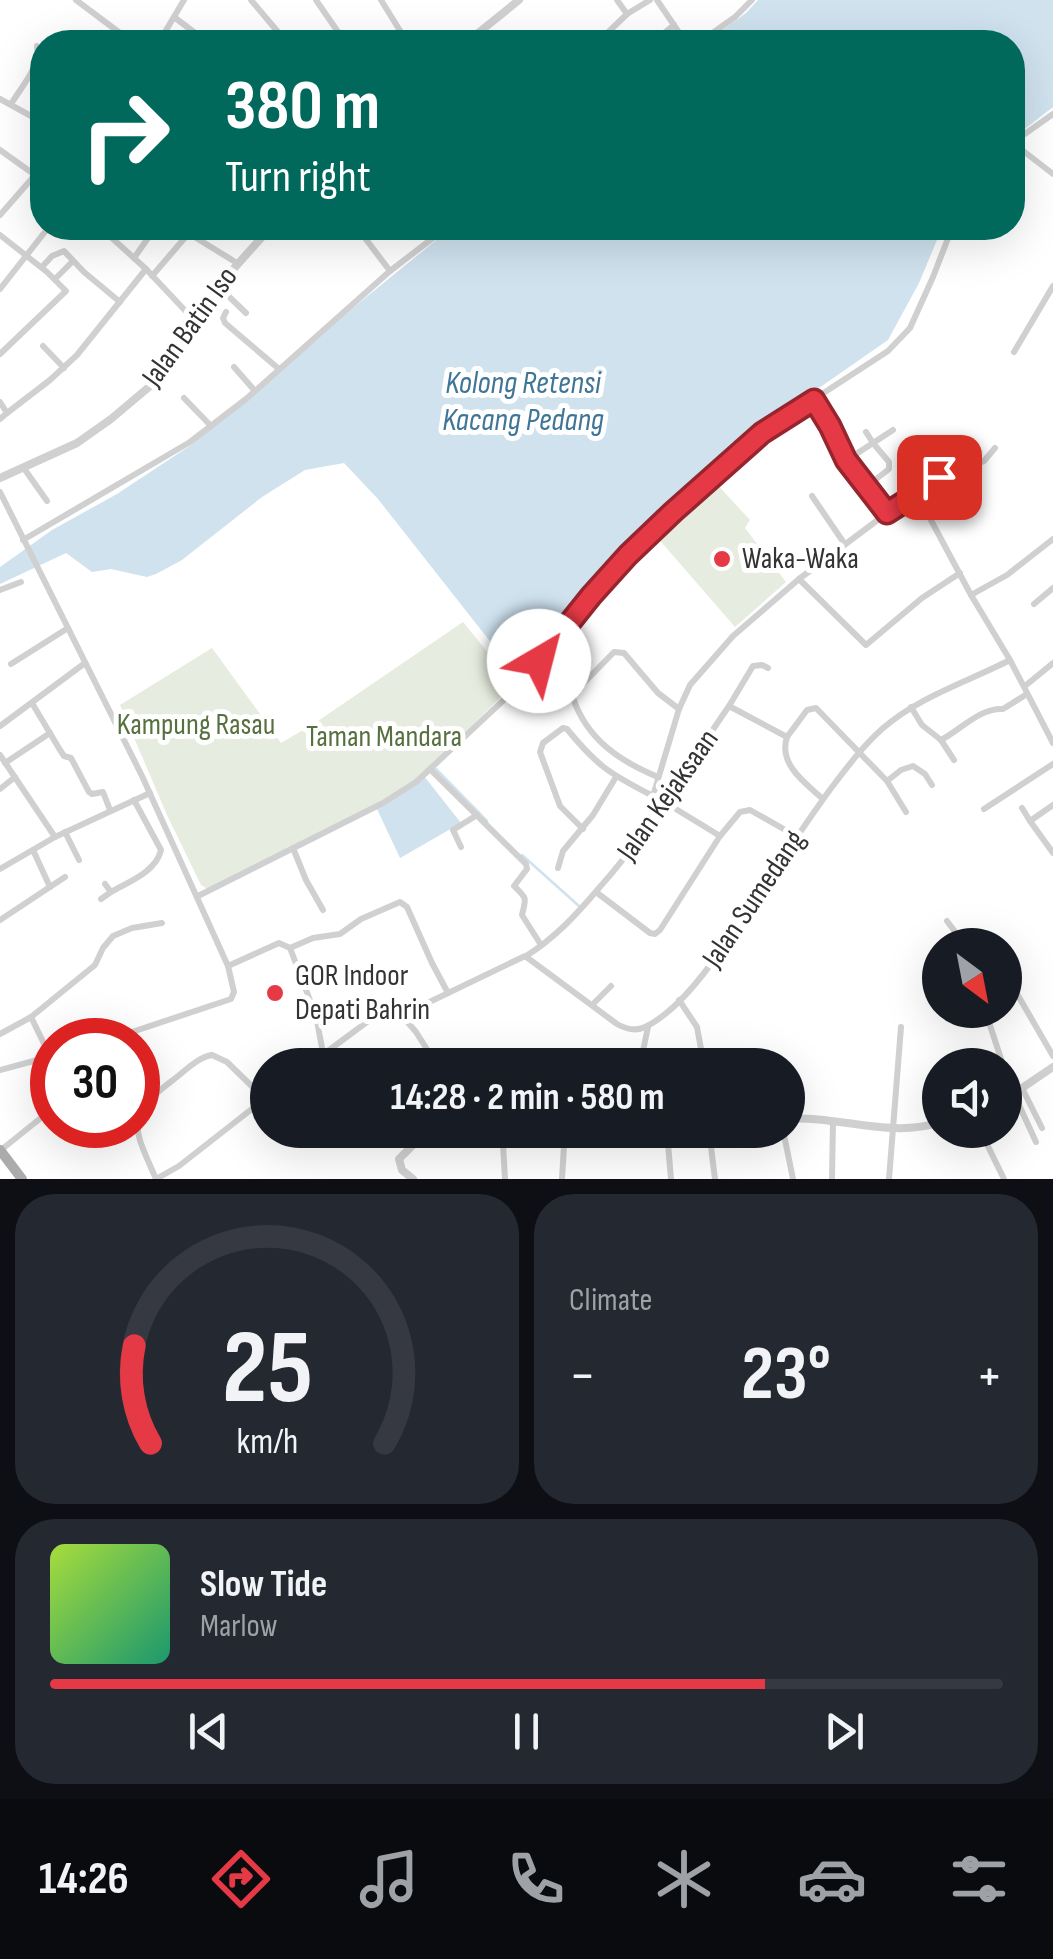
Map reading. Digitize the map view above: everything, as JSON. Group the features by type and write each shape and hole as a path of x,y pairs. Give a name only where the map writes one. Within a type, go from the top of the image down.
{"main road":[{"path":"0,1151 22,1179"}],"street":[{"path":"76,0 116,30"},
{"path":"166,30 184,0"},
{"path":"251,0 276,30"},
{"path":"316,0 337,30"},
{"path":"382,0 399,30"},
{"path":"617,0 628,14"},
{"path":"611,30 628,14 654,0 678,30"},
{"path":"716,30 752,0"},
{"path":"481,30 514,2"},
{"path":"174,17 191,30"},
{"path":"667,30 674,24"},
{"path":"11,104 30,78"},
{"path":"0,99 30,115"},
{"path":"1025,134 1053,114"},
{"path":"0,150 30,172"},
{"path":"1025,152 1053,174"},
{"path":"0,215 30,187"},
{"path":"0,236 65,289 64,295 0,354"},
{"path":"0,289 39,240"},
{"path":"114,240 194,320"},
{"path":"134,258 146,240"},
{"path":"0,402 3,416 64,368 120,302 182,240"},
{"path":"201,240 237,262"},
{"name":"Jalan Batin Iso","path":"0,478 77,443 129,405 162,373 218,286 258,240"},
{"path":"367,240 390,270"},
{"path":"24,543 190,442 429,240"},
{"path":"198,896 382,802 430,770 522,683 573,617 648,536 720,468 762,433 888,351 910,328 948,240"},
{"path":"42,267 62,250 120,302"},
{"path":"55,279 73,261"},
{"path":"218,286 246,313"},
{"path":"1014,352 1053,286"},
{"path":"226,312 225,324 279,369"},
{"path":"43,346 64,368"},
{"path":"234,368 255,391"},
{"path":"184,398 211,426"},
{"path":"814,400 846,460 887,513"},
{"path":"846,460 893,430"},
{"path":"866,432 890,466 866,487"},
{"path":"649,828 653,796 679,709 690,685 717,652 799,578 937,480 952,449 979,463 995,448"},
{"path":"23,467 46,501"},
{"path":"0,492 2,504 150,793 228,966 234,988 230,999 160,1023"},
{"path":"917,494 1053,742"},
{"path":"812,496 844,543"},
{"path":"971,595 1007,575 1053,539"},
{"path":"799,578 866,645 922,598 960,573"},
{"path":"0,590 21,582"},
{"path":"1034,604 1053,588"},
{"path":"11,664 68,628"},
{"path":"658,777 604,748 573,698 614,652 620,651 658,694 679,709"},
{"name":"Jalan Sumedang","path":"648,1026 704,975 796,836 882,729 910,706 1010,660"},
{"path":"0,726 85,663"},
{"path":"941,740 984,712 1003,709 1053,663"},
{"path":"728,706 752,666 768,668"},
{"path":"32,702 89,792 103,792 110,810"},
{"name":"Jalan Kejaksaan","path":"525,956 571,922 649,828 728,706 787,737"},
{"path":"910,706 954,760"},
{"path":"823,800 789,764 784,744 807,710 816,708 887,781 906,812"},
{"path":"583,718 543,743 540,752 560,806 583,829"},
{"path":"567,728 593,760 653,796"},
{"path":"6,763 50,733"},
{"path":"0,754 55,837"},
{"path":"984,808 1053,764"},
{"path":"887,781 914,766 932,785"},
{"path":"430,770 526,864 527,869 514,886 525,897 522,914 541,945"},
{"path":"0,789 15,777"},
{"path":"558,868 563,852 604,800 616,777"},
{"path":"0,869 55,837 150,793"},
{"path":"101,899 143,874 160,855 161,850 134,800"},
{"path":"666,803 720,836"},
{"path":"1030,821 1053,805"},
{"path":"1022,808 1053,853"},
{"path":"596,892 650,933 658,932 740,812 745,809 796,836"},
{"path":"461,848 453,830 476,815"},
{"path":"65,832 80,860"},
{"path":"293,848 324,910"},
{"path":"33,850 50,887"},
{"path":"0,920 65,878"},
{"path":"105,884 110,892"},
{"path":"290,948 313,938 340,934 361,919 402,902 448,993"},
{"path":"948,920 954,928"},
{"path":"0,1034 31,1017 95,964 110,938 132,928 162,923"},
{"path":"228,966 279,943 290,948 316,1016 322,1048"},
{"path":"331,1048 379,1013 417,1008 525,956 625,1028 648,1026 643,1048"},
{"path":"592,1006 611,986"},
{"path":"679,1000 696,1024 701,1048"},
{"path":"1022,1003 1053,1056"},
{"path":"399,1011 426,1048"},
{"path":"889,1179 901,1027"},
{"path":"250,1083 227,1062 212,1055 202,1058 151,1097 138,1120 142,1147 156,1179 250,1110"},
{"path":"0,1070 30,1062"},
{"path":"1042,1128 1022,1088 1053,1067"},
{"path":"1022,1117 1036,1142"},
{"path":"805,1118 894,1128 922,1126"},
{"path":"832,1179 833,1120"},
{"path":"0,1151 30,1127"},
{"path":"411,1148 399,1160 402,1170 413,1179"},
{"path":"503,1148 505,1179"},
{"path":"562,1179 563,1148"},
{"path":"668,1148 671,1179"},
{"path":"711,1148 714,1179"},
{"path":"787,1148 793,1179"},
{"path":"989,1148 1004,1179"}],"green space":[{"name":"Waka-Waka","path":"715,482 750,520 745,528 786,582 735,627 656,536"},
{"name":"Taman Mandara","path":"463,622 511,681 510,688 434,763 388,797 213,887 201,885 120,705 212,648 281,743"}],"water":[{"path":"758,0 1053,0 1053,107 1025,129 1025,30 723,30"},
{"name":"Kolong Retensi Kacang Pedang","path":"436,240 937,240 888,340 741,442 693,481 593,579 519,669 489,640 378,499 344,463 305,470 262,497 182,560 156,574 147,577 111,569 92,572 66,553 0,584 0,567 52,530 117,494 191,445"},
{"path":"424,776 461,823 400,858 377,809"}],"waterway":[{"path":"436,769 487,821"},
{"path":"522,855 579,906"}],"place":[{"name":"Waka-Waka","path":"722,559"},
{"name":"GOR Indoor Depati Bahrin","path":"275,993"}],"route":[{"path":"539,661 591,596 673,512 762,433 814,400 846,460 887,513 939,477"}],"park label":[{"name":"Kampung Rasau","path":"196,725"}]}
